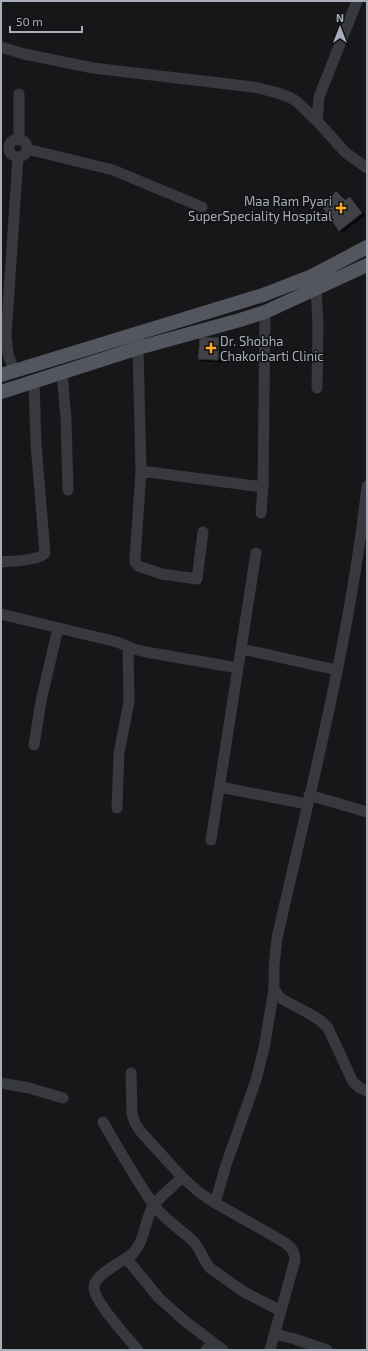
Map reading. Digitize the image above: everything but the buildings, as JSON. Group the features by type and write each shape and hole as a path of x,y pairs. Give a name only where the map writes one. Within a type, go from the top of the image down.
{"main road":[{"path":"7,373 263,295 312,276 367,248"},
{"path":"1,392 138,348 265,312 367,265"}],"street":[{"path":"317,121 319,97 357,1"},
{"path":"1,47 24,54 93,68 258,88 282,94 295,101 317,121 346,153 367,168"},
{"path":"19,94 19,140"},
{"path":"19,140 25,142 27,149 24,155 18,157 12,154 5,147 12,142 19,140"},
{"path":"27,149 112,170 202,207"},
{"path":"7,373 8,354 6,337 18,157"},
{"path":"316,289 318,326 316,388"},
{"path":"261,513 263,487 265,312"},
{"path":"135,334 138,348 141,471 135,562 138,566 162,574 197,580 203,532"},
{"path":"62,373 67,427 68,490"},
{"path":"1,562 35,558 43,555 46,548 36,444 34,381"},
{"path":"141,471 263,487"},
{"path":"215,1204 226,1165 256,1080 264,1048 274,989 274,966 277,938 364,546 367,486"},
{"path":"210,840 220,787 256,553"},
{"path":"1,614 117,642 146,652 238,668"},
{"path":"34,745 41,701 58,628"},
{"path":"117,808 119,754 129,702 128,647"},
{"path":"242,649 337,670"},
{"path":"220,787 308,800 367,812"},
{"path":"274,989 280,998 321,1021 328,1028 353,1082 360,1088 367,1091"},
{"path":"131,1073 131,1108 135,1123 182,1177 215,1204 284,1242 295,1253 295,1260 270,1350"},
{"path":"1,1083 29,1088 63,1098"},
{"path":"103,1122 124,1160 154,1205 166,1220 194,1242 210,1268 244,1292 281,1311"},
{"path":"138,1350 107,1312 96,1295 94,1288 95,1282 102,1274 134,1252 138,1246 154,1205 182,1177"},
{"path":"126,1258 160,1298 210,1346 223,1350"},
{"path":"275,1334 296,1339 327,1350"}],"place":[{"name":"Maa Ram Pyari SuperSpeciality Hospital","path":"341,208"},
{"name":"Dr. Shobha Chakorbarti Clinic","path":"211,348"}]}
